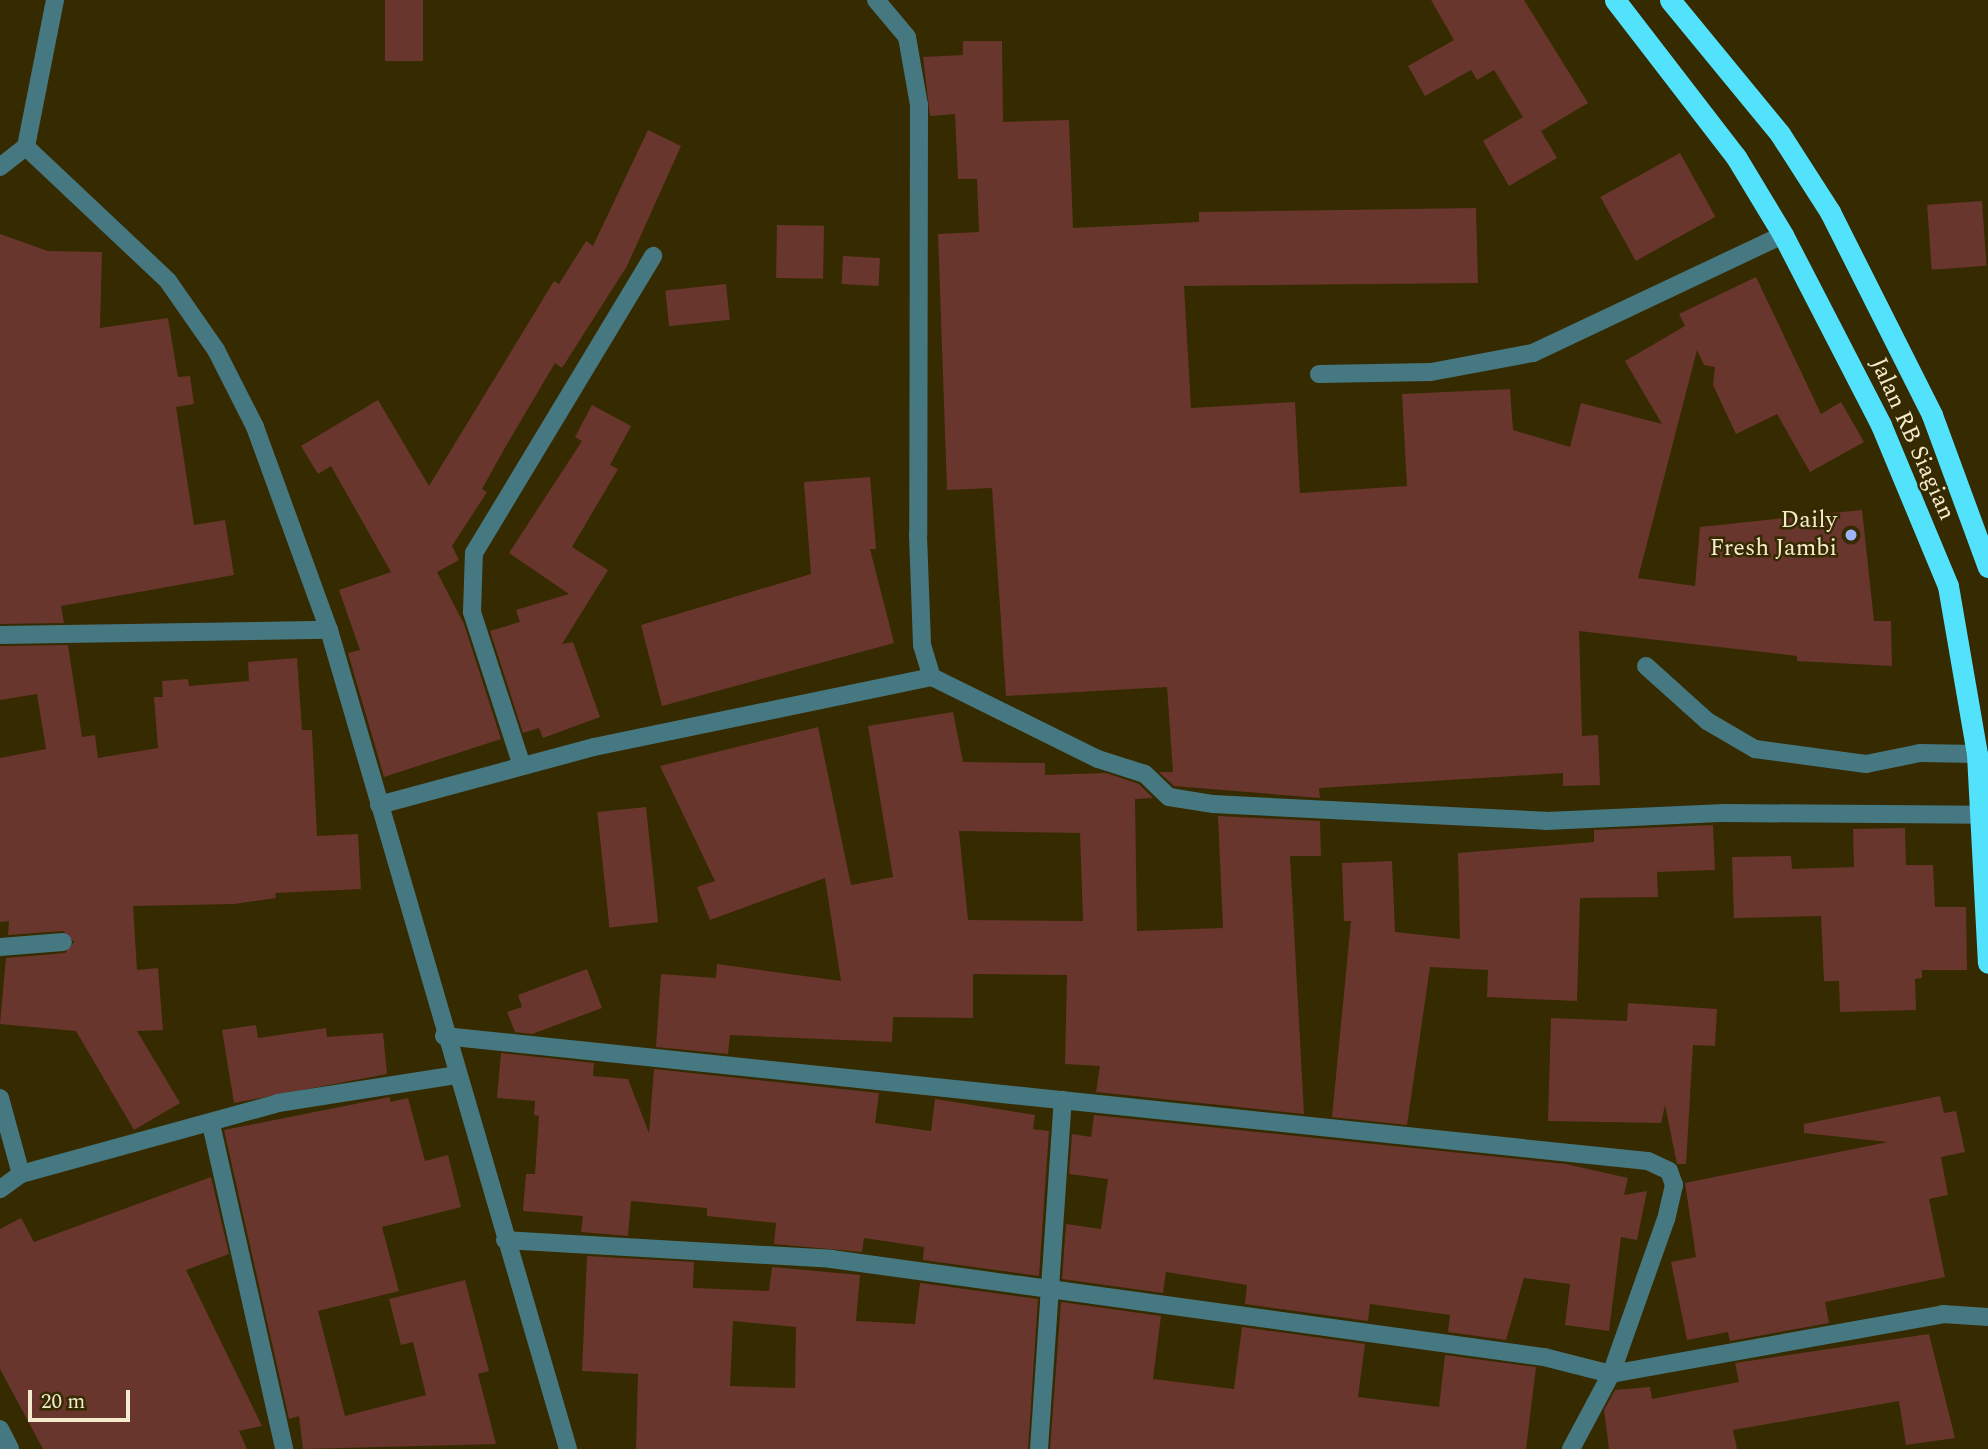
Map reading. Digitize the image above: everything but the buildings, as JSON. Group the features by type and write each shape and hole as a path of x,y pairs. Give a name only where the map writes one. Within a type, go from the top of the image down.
{"highway":[{"name":"Jalan RB Siagian","path":"1615,0 1736,157 1783,235 1881,425 1948,586 1977,754 1988,963"},
{"name":"Jalan RB Siagian","path":"1670,0 1780,134 1830,212 1932,415 1988,566"}],"street":[{"path":"0,167 26,147 55,0"},
{"path":"876,0 907,37 919,105 918,535 922,645 932,677"},
{"path":"26,147 168,281 216,350 255,426 329,630 444,1036 568,1449"},
{"path":"1319,374 1431,372 1533,353 1783,235"},
{"path":"522,766 472,612 474,553 653,256"},
{"path":"0,635 329,630"},
{"path":"1646,666 1707,721 1755,749 1866,764 1920,753 1977,754"},
{"path":"379,805 522,766 932,677 1098,759 1145,774 1169,797 1213,804 1546,821 1725,813 1982,815"},
{"path":"0,947 63,942"},
{"path":"444,1036 1648,1161 1669,1171 1674,1185 1666,1219 1611,1374 1571,1449"},
{"path":"0,1189 21,1174 211,1124 278,1103 456,1075"},
{"path":"0,1098 21,1174"},
{"path":"1039,1449 1063,1100"},
{"path":"211,1124 284,1449"},
{"path":"505,1240 831,1259 1052,1287 1544,1357 1611,1374 1943,1314 1988,1317"},
{"path":"0,1429 10,1449"}],"place":[{"name":"Daily Fresh Jambi","path":"1851,535"}]}
